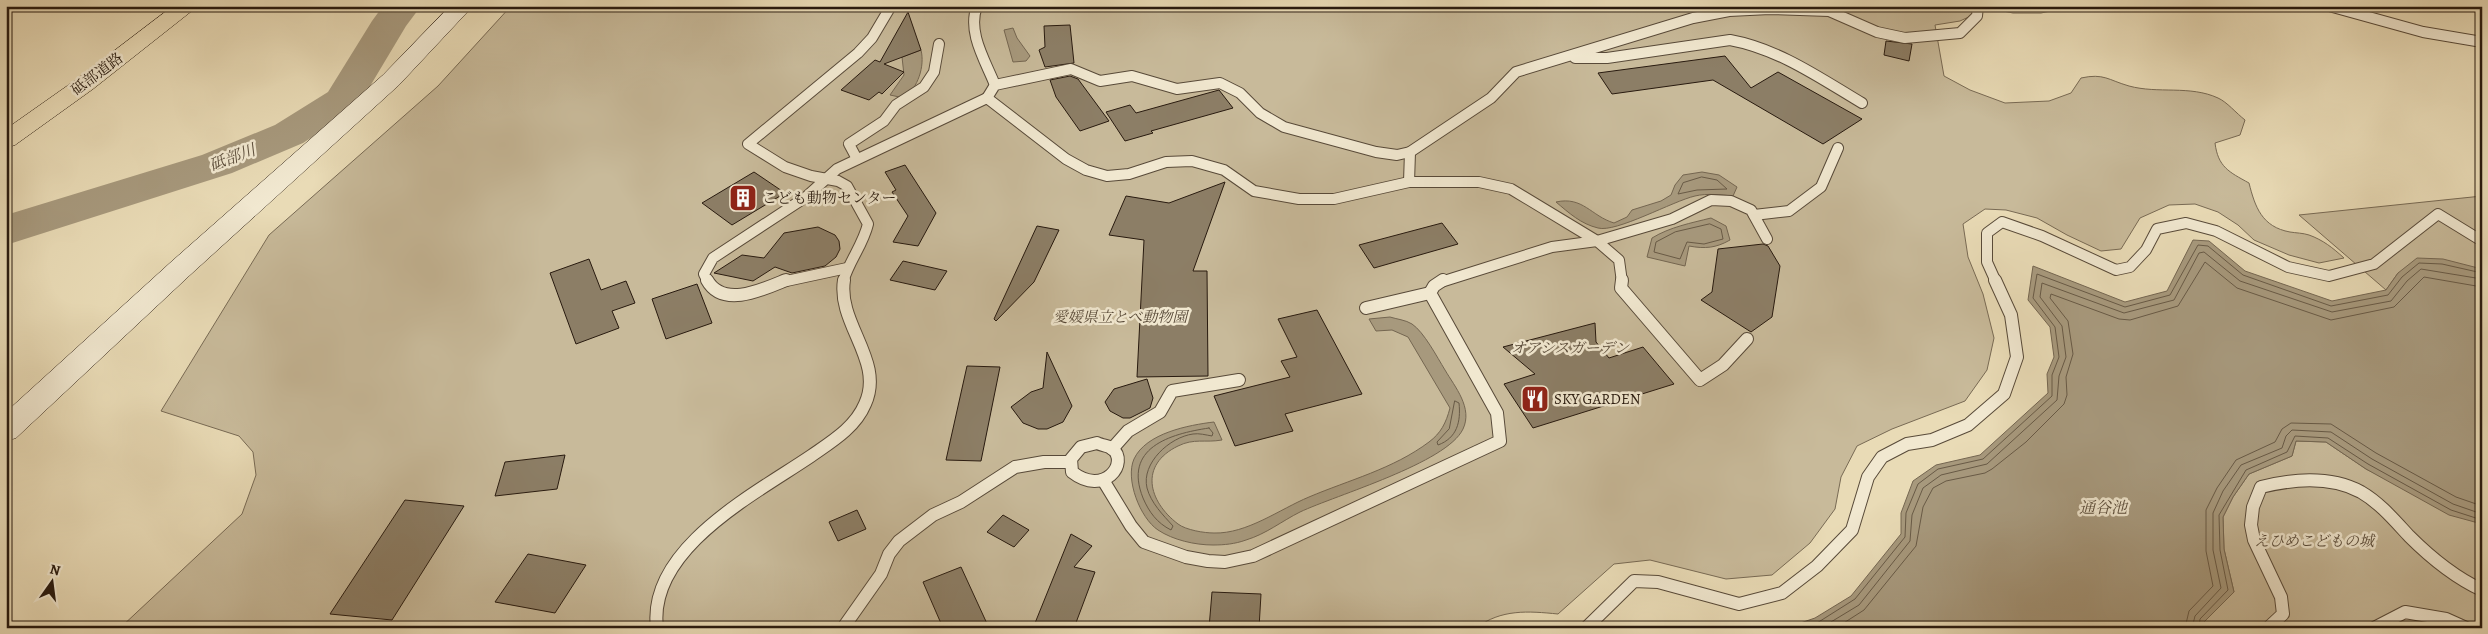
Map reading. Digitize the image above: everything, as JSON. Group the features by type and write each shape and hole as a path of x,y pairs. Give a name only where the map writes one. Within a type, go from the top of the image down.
{"highway":[{"name":"砥部道路","path":"6,119 159,6"},
{"name":"砥部道路","path":"6,140 86,84 187,6"}],"street":[{"path":"6,430 180,269 391,80 462,6"}],"lane":[{"path":"657,628 655,612 663,585 680,556 702,530 829,443 853,424 865,405 870,390 868,364 845,306 843,283 847,268 865,238 868,224 846,186 785,167 748,144 858,53 872,38 891,6"},
{"path":"977,6 972,17 975,35 995,85"},
{"path":"847,268 790,279 752,294 727,295 712,287 704,274 713,258 806,197 837,169 987,98 995,85 1071,69 1100,81 1132,76 1178,89 1220,83 1240,93 1260,113 1284,127 1376,152 1397,155 1410,152 1491,98 1516,72 1693,18 1729,11 1770,9 1829,11 1877,32 1906,38 1960,33 1977,16 1978,6"},
{"path":"2329,6 2423,32 2482,42"},
{"path":"1563,58 1607,58 1730,40 1744,42 1771,52 1862,103"},
{"path":"857,159 849,144 884,121 896,105 924,88 934,72 939,44"},
{"path":"987,98 1066,159 1086,170 1107,176 1129,174 1166,162 1192,160 1224,170 1254,191 1299,199 1334,199 1409,182 1478,182 1511,189 1597,241 1621,260 1623,270 1621,288 1700,380 1723,365 1747,339"},
{"path":"1754,215 1789,211 1821,187 1838,148"},
{"path":"1409,182 1410,152"},
{"path":"1366,308 1430,293 1434,286 1444,280 1552,248 1597,241 1672,219 1711,200 1731,202 1750,210 1766,239"},
{"path":"1586,628 1634,581 1658,582 1739,604 1782,593 1817,566 1852,530 1868,477 1882,456 1907,444 1932,440 1968,425 2004,394 2017,357 2011,315 1987,262 1986,233 2002,222 2042,236 2116,270 2130,267 2146,250 2157,230 2186,222 2216,231 2288,267 2329,276 2374,264 2438,214 2482,241"},
{"path":"1103,480 1131,526 1144,542 1186,557 1225,562 1253,556 1500,441 1497,414 1430,293"},
{"path":"1112,449 1128,431 1160,412 1172,391 1239,380"},
{"path":"1088,444 1104,444 1112,449 1118,457 1119,463 1113,475 1103,480 1083,481 1072,472 1070,462 1075,452 1088,444"},
{"path":"844,628 881,574 888,554 899,541 933,515 961,502 1015,467 1044,462 1070,462"},
{"path":"2268,628 2283,614 2283,598 2258,553 2251,530 2251,516 2254,501 2261,487 2277,483 2306,480 2327,482 2351,488 2371,499 2456,578 2482,590"},
{"path":"2374,628 2405,612 2446,619 2466,628"}],"green space":[{"name":"愛媛県立とべ動物園","path":"511,6 2074,6 2041,13 2013,13 1988,8 1960,21 1935,25 1944,76 1970,90 2005,103 2049,101 2071,93 2081,78 2095,76 2140,88 2196,92 2218,98 2245,120 2240,135 2215,143 2219,158 2230,172 2249,183 2261,215 2266,221 2280,229 2307,234 2319,239 2344,258 2319,263 2289,255 2254,240 2238,225 2218,212 2195,204 2169,205 2140,218 2121,249 2101,251 2037,218 2006,210 1985,209 1963,224 1968,257 1983,294 1994,338 1987,370 1965,401 1892,429 1857,446 1841,477 1835,509 1810,543 1772,575 1726,579 1650,560 1614,564 1558,614 1525,612 1505,614 1495,617 1476,628 120,628 242,514 256,475 253,452 239,436 161,411 269,235 438,86"},
{"path":"2482,196 2482,269 2398,273 2386,290 2299,215"},
{"name":"えひめこどもの城","path":"2296,441 2326,442 2366,469 2482,524 2482,628 2203,628 2204,622 2234,592 2224,549 2223,517 2233,497 2249,474 2292,456"}],"water":[{"path":"1013,28 1017,38 1030,56 1026,61 1013,62 1004,30"},
{"path":"921,50 921,70 913,89 904,98 890,95 904,75 902,57"},
{"path":"1702,172 1719,175 1737,187 1733,196 1709,194 1695,196 1618,226 1606,228 1598,228 1586,224 1575,218 1556,202 1565,201 1580,204 1614,223 1627,217 1632,210 1661,201 1671,195 1675,185 1683,175"},
{"path":"1711,218 1726,226 1730,240 1710,247 1689,246 1685,266 1647,257 1652,238 1673,228"},
{"name":"通谷池","path":"2193,240 2209,241 2245,271 2332,301 2386,290 2398,273 2417,258 2443,259 2482,269 2482,524 2449,515 2366,469 2326,442 2296,441 2292,456 2249,474 2233,497 2223,517 2224,549 2234,592 2204,622 2203,628 1786,628 1815,618 1851,596 1901,534 1901,513 1913,481 1936,465 1980,455 2048,393 2047,374 2054,357 2050,327 2028,300 2033,266 2125,302 2167,291"},
{"path":"1390,317 1410,323 1417,328 1426,339 1462,398 1466,421 1463,429 1453,442 1414,466 1300,512 1253,537 1230,544 1206,545 1170,537 1158,530 1145,517 1136,497 1131,477 1134,459 1148,443 1181,428 1214,422 1222,440 1189,442 1178,446 1166,454 1157,463 1153,473 1152,483 1155,494 1160,505 1178,524 1200,532 1210,533 1239,529 1263,520 1309,497 1401,460 1433,439 1447,418 1450,408 1408,337 1392,330 1376,331 1369,319"}],"building":[{"path":"908,12 921,50 884,64 904,72 882,94 879,92 869,100 841,90 875,60 880,62"},
{"path":"1070,25 1074,63 1045,67 1039,50 1045,47 1044,26"},
{"path":"1886,41 1912,44 1909,61 1884,55"},
{"path":"1725,56 1751,88 1778,72 1862,119 1823,144 1713,80 1612,94 1598,73"},
{"path":"1070,76 1078,79 1109,121 1080,131 1056,97 1050,80"},
{"path":"1219,90 1233,108 1151,131 1153,133 1125,141 1106,112 1130,105 1136,113"},
{"path":"905,165 936,213 918,246 893,242 908,216 892,192 896,190 885,172"},
{"name":"こども動物センター","path":"754,172 785,193 732,225 702,203"},
{"path":"1225,182 1193,271 1207,271 1208,376 1137,377 1144,240 1109,235 1126,196 1169,203"},
{"path":"1442,223 1458,244 1374,268 1359,245"},
{"path":"1037,226 1059,230 1034,282 996,321 994,319"},
{"path":"818,227 835,235 839,241 840,249 836,257 825,266 792,273 775,267 753,281 714,273 742,255 764,258 784,233"},
{"path":"1763,244 1768,246 1780,266 1772,317 1751,332 1701,300 1712,292 1718,249"},
{"path":"589,259 601,290 626,281 635,303 612,311 619,328 576,344 550,273"},
{"path":"903,261 947,271 935,290 890,280"},
{"path":"697,284 712,323 666,339 652,299"},
{"path":"1317,310 1362,394 1285,414 1293,431 1235,446 1214,396 1290,377 1281,361 1297,357 1278,319"},
{"path":"1595,323 1596,342 1609,358 1643,347 1674,384 1533,428 1504,384 1535,374 1503,347"},
{"path":"1047,352 1072,406 1063,422 1047,429 1038,429 1023,423 1011,407 1031,392 1043,388"},
{"path":"967,366 1000,367 981,461 946,460"},
{"path":"1147,379 1153,398 1150,408 1130,418 1123,418 1110,411 1105,402 1114,389"},
{"path":"565,455 557,489 495,496 505,462"},
{"path":"405,500 464,506 392,620 330,614"},
{"path":"857,510 866,529 838,541 829,522"},
{"path":"1003,515 1029,530 1014,547 987,532"},
{"path":"1071,534 1092,546 1074,567 1095,572 1074,628 1033,628"},
{"path":"528,554 586,565 555,613 495,602"},
{"path":"961,567 989,628 943,628 923,582"},
{"path":"1212,592 1261,594 1259,628 1209,628"}],"waterway":[{"name":"砥部川","path":"6,230 217,164 289,134 343,100 390,21 403,6"}],"place":[{"name":"こども動物センター","path":"743,198"},
{"name":"SKY GARDEN","path":"1535,399"}],"park label":[{"name":"オアシスガーデン","path":"1570,348"}]}
